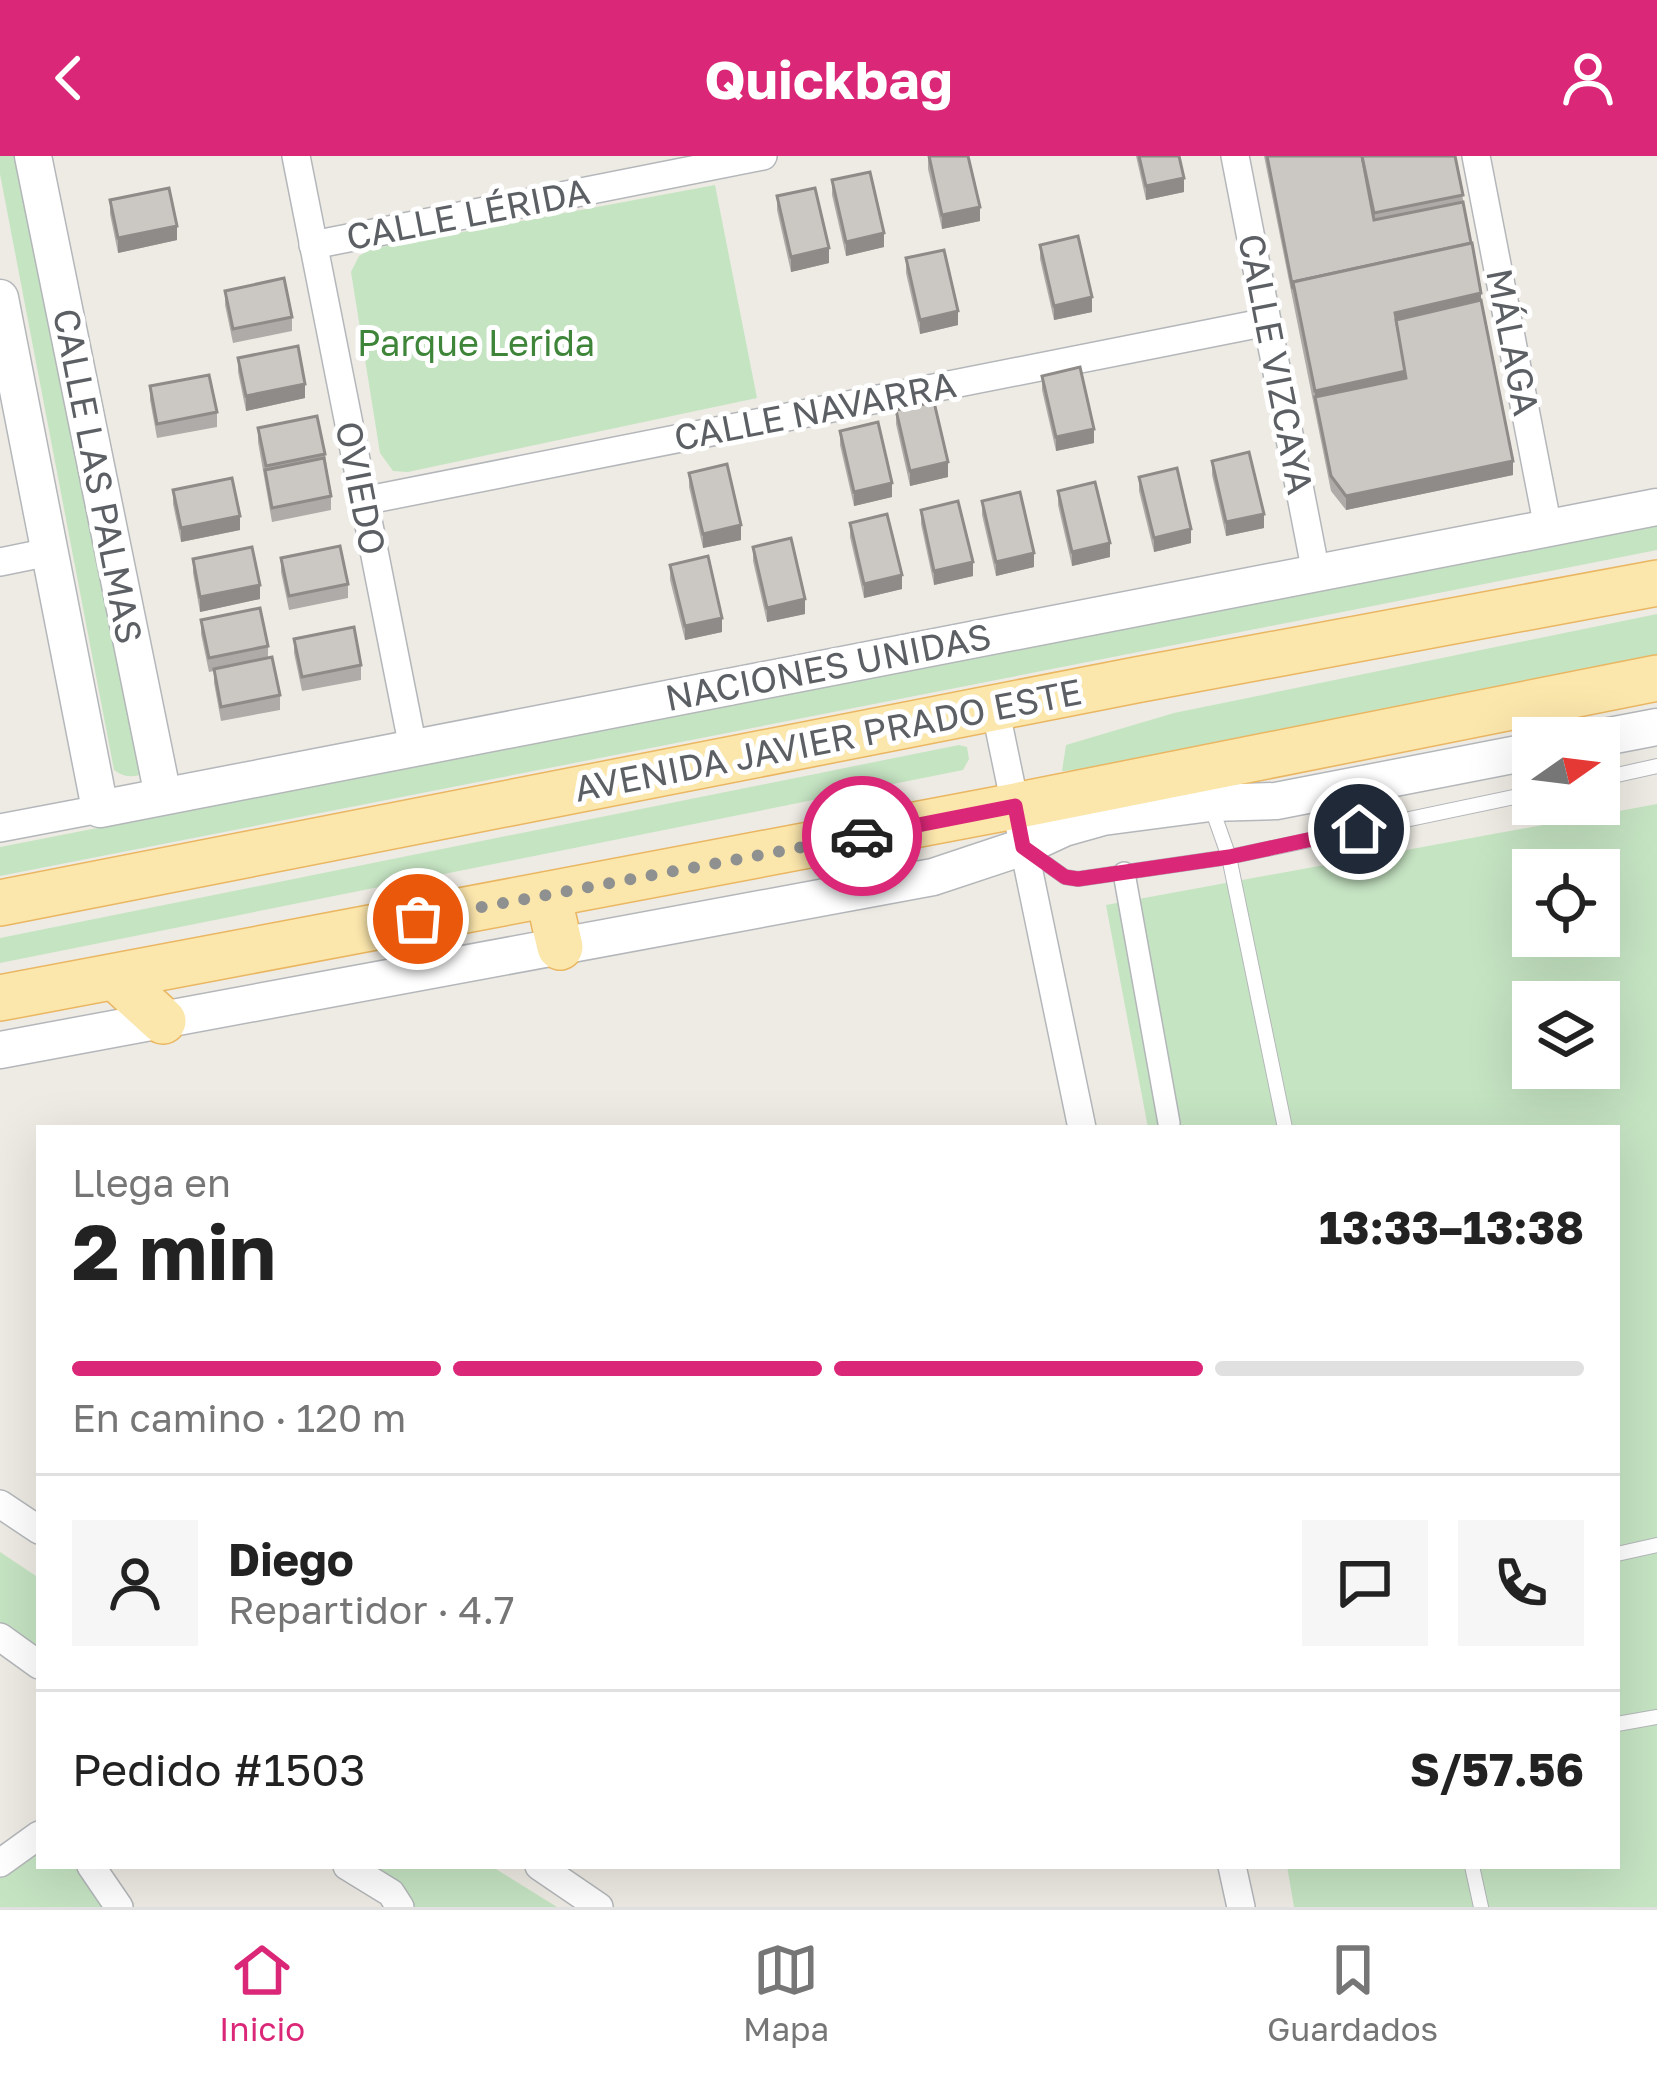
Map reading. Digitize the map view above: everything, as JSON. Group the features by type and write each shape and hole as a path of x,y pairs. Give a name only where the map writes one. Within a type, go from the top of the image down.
{"main road":[{"name":"AVENIDA JAVIER PRADO ESTE","path":"0,903 1657,583"},
{"path":"0,998 548,895 1019,827 1657,678"},
{"path":"548,895 560,947"},
{"path":"116,976 163,1022"}],"street":[{"name":"CALLE LAS PALMAS","path":"33,156 163,796"},
{"name":"OVIEDO","path":"296,156 413,748"},
{"name":"CALLE LÉRIDA","path":"314,245 763,156"},
{"name":"CALLE VIZCAYA","path":"1235,156 1316,573"},
{"name":"MÁLAGA","path":"1476,156 1548,528"},
{"name":"CALLE LAS PALMAS","path":"0,298 100,809"},
{"name":"CALLE NAVARRA","path":"363,501 1268,322"},
{"name":"NACIONES UNIDAS","path":"0,828 1657,507"},
{"path":"0,562 49,552"},
{"path":"994,708 1081,1125"},
{"path":"1620,734 1657,727"},
{"path":"0,1050 933,878 1019,827 1064,828 1103,817 1210,803 1276,801 1512,755"},
{"path":"1124,873 1169,1123"},
{"path":"0,1504 36,1528"},
{"path":"0,1637 36,1662"},
{"path":"0,1862 36,1837"},
{"path":"93,1869 119,1907"},
{"path":"352,1869 391,1893 400,1907"},
{"path":"543,1869 599,1907"},
{"path":"1233,1869 1241,1907"}],"lane":[{"path":"1620,774 1657,766"},
{"path":"1019,827 1065,877 1078,879 1229,857 1512,797"},
{"path":"1210,803 1229,857 1284,1125"},
{"path":"1620,1553 1657,1544"},
{"path":"1620,1723 1657,1717"},
{"path":"1473,1869 1481,1907"}],"green space":[{"path":"0,156 23,156 145,774 129,776 114,770"},
{"name":"Parque Lerida","path":"715,185 757,398 408,472 393,471 380,453 351,272 359,256 371,249"},
{"path":"1657,523 1657,550 0,876 0,847"},
{"path":"1657,614 1657,664 1062,771 1066,745 1174,713"},
{"path":"967,747 969,759 963,770 0,963 0,938"},
{"path":"1657,804 1657,1907 1294,1907 1288,1869 1620,1869 1620,1125 1147,1125 1106,905 1542,825 1620,825 1620,811"},
{"path":"0,1552 36,1576 36,1662 0,1637"},
{"path":"36,1837 36,1869 93,1869 119,1907 0,1907 0,1863"},
{"path":"351,1869 496,1869 557,1907 400,1907"}],"building":[{"path":"929,156 968,156 980,207 942,215"},
{"path":"1139,156 1179,156 1184,178 1146,186"},
{"path":"1267,156 1362,156 1374,220 1463,202 1471,243 1293,282 1293,289"},
{"path":"1362,156 1455,156 1463,195 1374,213"},
{"path":"870,172 884,233 846,242 832,180"},
{"path":"169,188 177,226 118,238 110,200"},
{"path":"815,188 829,248 791,257 777,196"},
{"path":"1078,236 1092,297 1054,306 1040,245"},
{"path":"1472,243 1481,293 1395,313 1406,371 1315,391 1293,282"},
{"path":"944,250 958,311 920,320 906,258"},
{"path":"284,278 292,317 233,329 225,291"},
{"path":"1481,300 1513,461 1346,496 1331,476 1315,397 1406,378 1396,320"},
{"path":"298,346 305,384 246,396 238,358"},
{"path":"1080,367 1094,429 1056,437 1042,376"},
{"path":"209,375 217,412 157,424 150,386"},
{"path":"934,402 948,462 910,471 896,410"},
{"path":"317,416 325,454 266,466 258,428"},
{"path":"878,422 892,483 854,492 840,431"},
{"path":"1249,452 1264,514 1226,522 1212,461"},
{"path":"324,458 331,496 272,508 265,470"},
{"path":"727,464 741,525 703,534 689,473"},
{"path":"1177,468 1191,529 1154,538 1139,477"},
{"path":"232,478 240,516 181,528 173,490"},
{"path":"1095,482 1110,543 1072,552 1058,491"},
{"path":"1020,492 1034,553 996,562 982,501"},
{"path":"958,501 973,562 934,571 921,510"},
{"path":"887,514 902,575 864,584 850,523"},
{"path":"791,538 805,599 767,608 753,547"},
{"path":"340,546 348,584 289,596 281,558"},
{"path":"252,547 260,585 200,597 193,559"},
{"path":"708,556 722,618 685,626 670,565"},
{"path":"260,608 268,646 209,658 201,620"},
{"path":"354,627 361,665 302,677 294,639"},
{"path":"272,657 280,695 221,707 214,669"}],"way so far":[{"path":"418,919 862,836"}],"route":[{"path":"862,836 1015,806 1023,847 1065,877 1078,879 1229,857 1359,829"}]}
